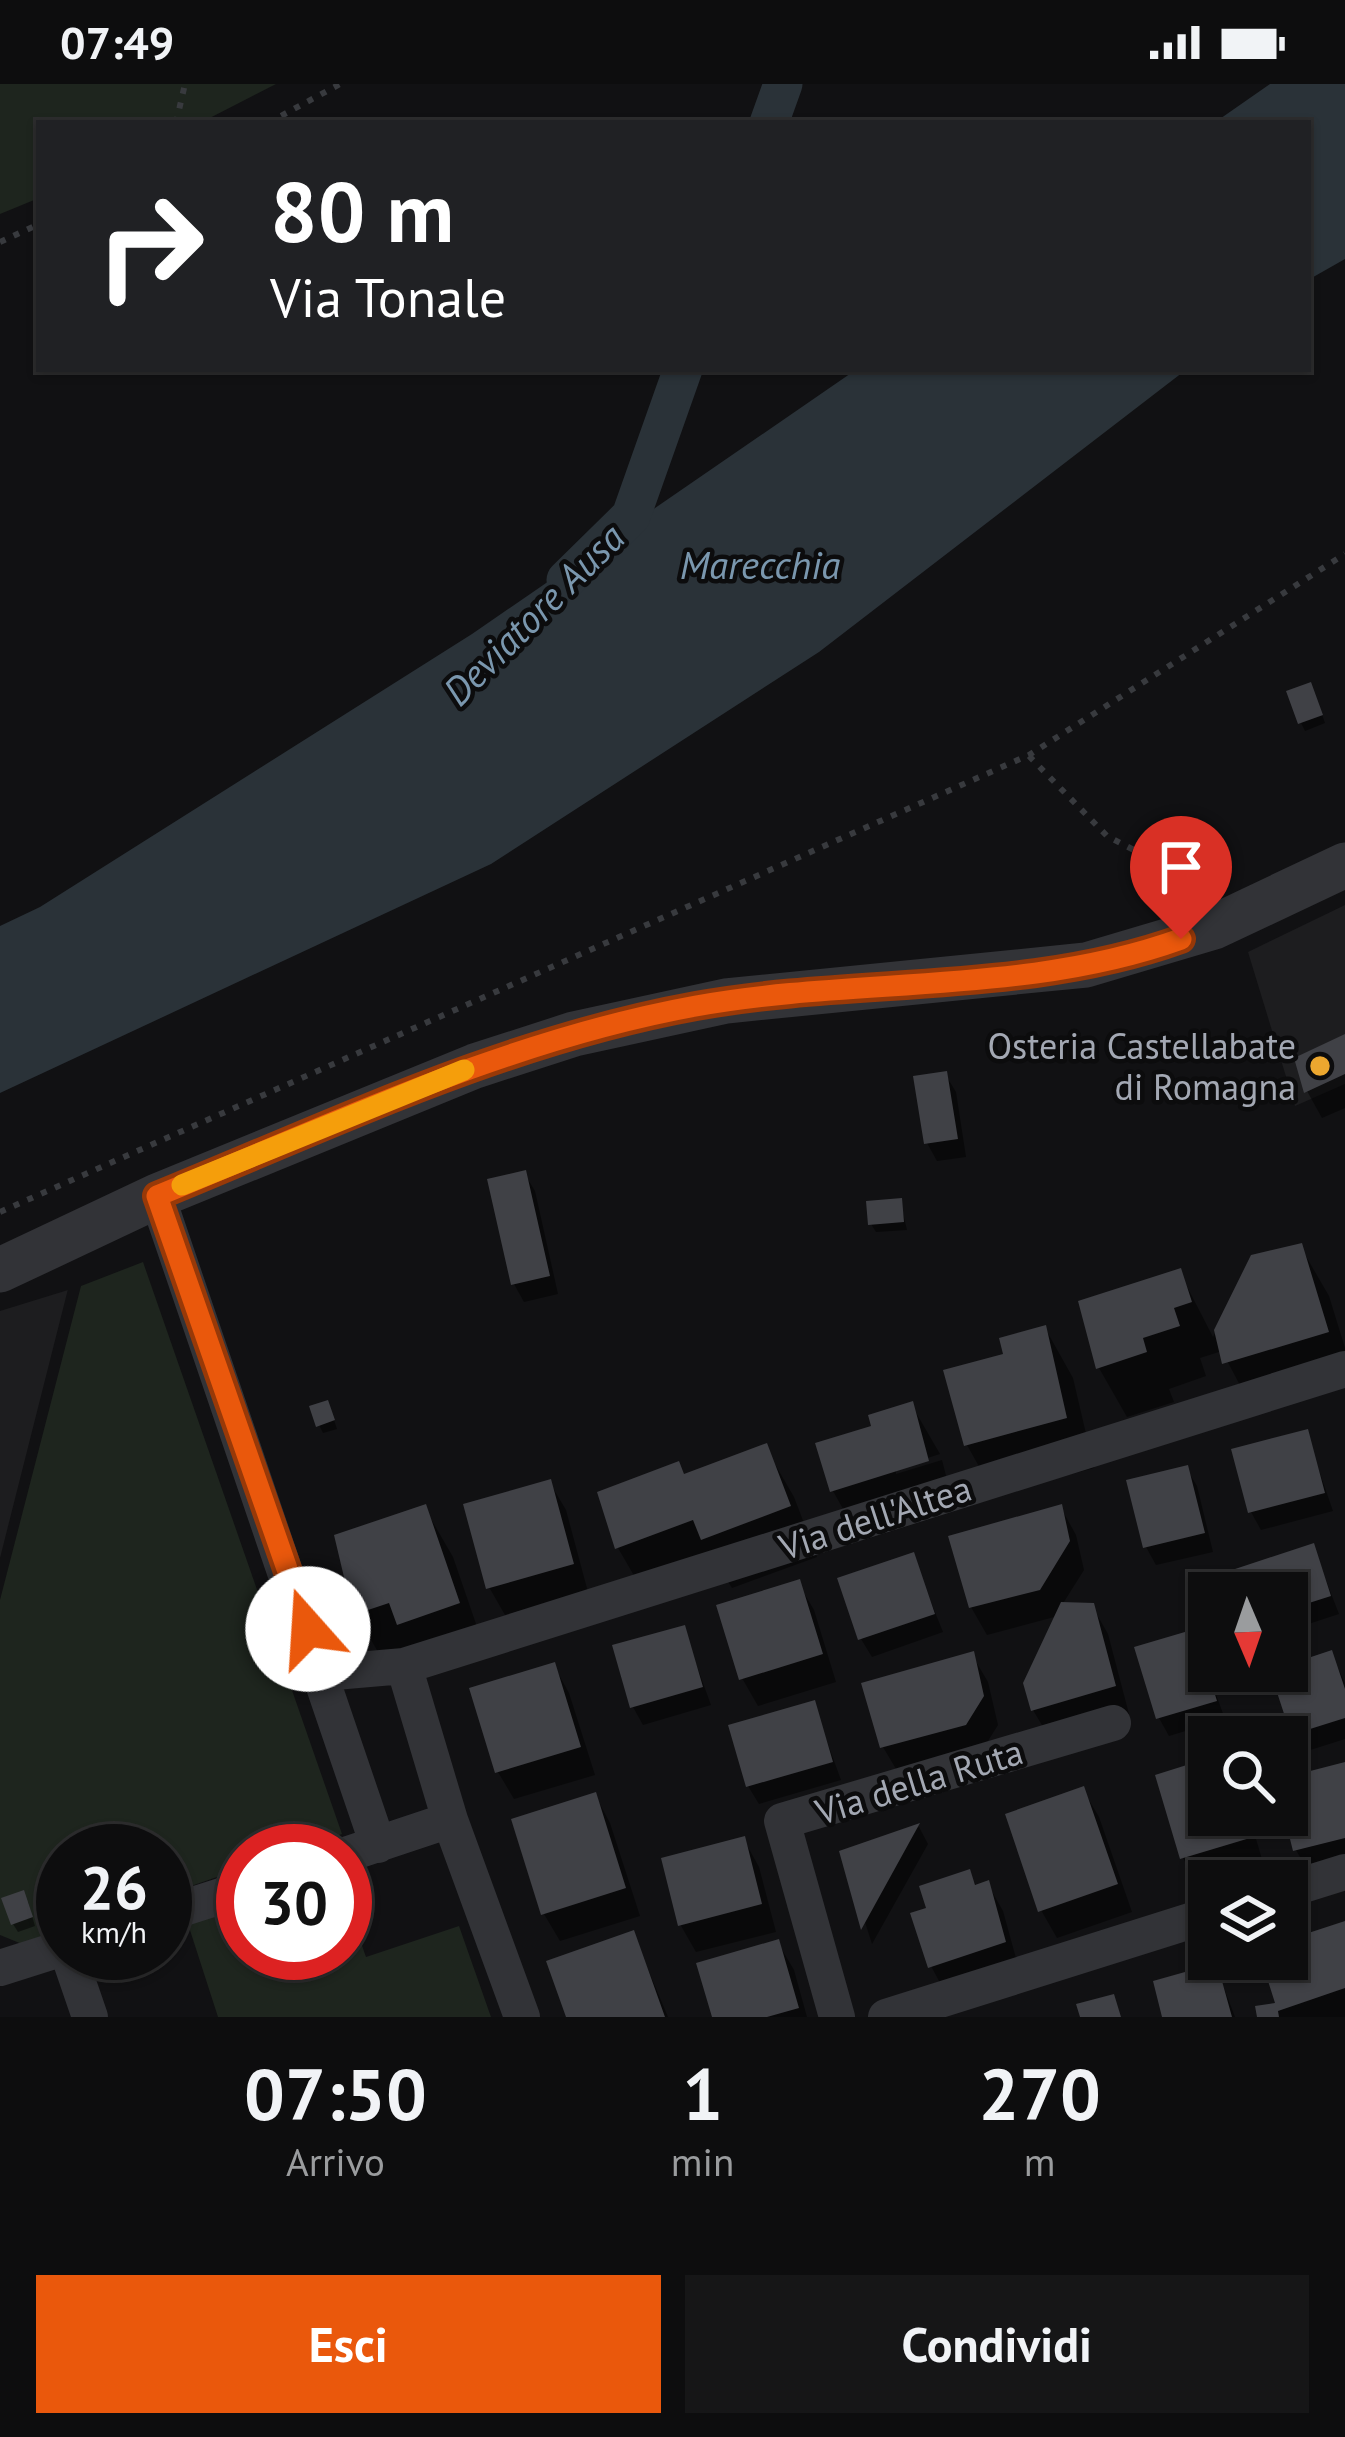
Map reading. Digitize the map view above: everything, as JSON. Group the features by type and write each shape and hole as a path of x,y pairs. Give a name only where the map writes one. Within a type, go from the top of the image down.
{"street":[{"path":"0,1270 157,1196 475,1066 574,1034 726,1001 1086,965 1148,951 1250,911 1345,865"},
{"path":"157,1196 323,1673 355,1824"},
{"name":"Via dell'Altea","path":"323,1673 404,1666 1345,1369"},
{"path":"404,1666 449,1820 522,2017"},
{"name":"Via della Ruta","path":"837,2017 782,1821 1113,1723"},
{"path":"372,1846 449,1820"},
{"path":"1308,1883 1345,1872"},
{"path":"886,2017 1188,1922"},
{"path":"0,1968 36,1958"},
{"path":"76,1980 90,2017"}],"path":[{"path":"177,120 184,84"},
{"path":"274,120 340,84"},
{"path":"0,242 36,225"},
{"path":"0,1213 1029,755 1345,554"},
{"path":"1029,755 1107,836 1157,862 1223,869 1250,911"}],"shaded area":[{"path":"0,84 276,84 206,120 36,120 36,199 0,214"},
{"path":"1345,905 1345,1084 1295,1106 1248,952"},
{"path":"143,1262 339,1824 216,1824 216,1877 192,1886 192,1824 36,1824 36,1939 22,1944 0,1935 0,1600 81,1286"},
{"path":"68,1290 0,1558 0,1311"},
{"path":"216,1915 216,1980 372,1980 372,1955 459,1926 491,2017 218,2017 192,1936 192,1923"}],"water":[{"path":"1270,84 1345,84 1345,259 1311,278 1311,120 1218,120"},
{"name":"Marecchia","path":"853,372 1183,372 819,652 491,864 0,1093 0,926 40,907 472,634"}],"building":[{"path":"1311,682 1323,715 1298,724 1286,691"},
{"name":"Osteria Castellabate di Romagna","path":"1345,1034 1345,1074 1304,1093 1294,1058"},
{"path":"947,1071 958,1139 924,1144 913,1076"},
{"path":"526,1170 550,1276 511,1285 487,1179"},
{"path":"902,1198 904,1222 868,1225 866,1201"},
{"path":"1302,1243 1329,1332 1222,1364 1214,1330 1251,1255"},
{"path":"1181,1268 1192,1302 1174,1308 1180,1326 1143,1338 1147,1352 1096,1369 1078,1301"},
{"path":"1046,1325 1067,1418 964,1446 943,1370 1003,1354 999,1338"},
{"path":"328,1400 335,1420 316,1427 309,1406"},
{"path":"913,1401 929,1461 830,1492 815,1443 871,1426 868,1415"},
{"path":"1308,1429 1325,1493 1248,1513 1231,1449"},
{"path":"767,1443 791,1506 701,1540 693,1520 615,1549 597,1492 679,1461 684,1474"},
{"path":"1188,1465 1205,1533 1143,1548 1126,1480"},
{"path":"551,1479 574,1564 486,1589 463,1504"},
{"path":"426,1504 460,1603 397,1625 389,1603 353,1615 334,1535"},
{"path":"1062,1504 1070,1541 1040,1590 969,1608 948,1536"},
{"path":"1314,1543 1331,1596 1308,1603 1308,1572 1226,1572"},
{"path":"914,1552 935,1614 858,1640 837,1578"},
{"path":"800,1579 823,1654 739,1680 716,1605"},
{"path":"1061,1602 1094,1603 1116,1686 1031,1711 1023,1683"},
{"path":"685,1625 703,1687 630,1708 612,1645"},
{"path":"1188,1631 1188,1692 1214,1692 1217,1701 1156,1719 1134,1647"},
{"path":"1332,1650 1345,1689 1345,1718 1308,1730 1308,1716 1285,1716 1277,1692 1308,1692 1308,1658"},
{"path":"974,1651 984,1696 966,1725 880,1748 861,1683"},
{"path":"555,1662 581,1747 495,1773 469,1688"},
{"path":"815,1700 833,1762 746,1787 728,1725"},
{"path":"1345,1762 1345,1838 1293,1851 1289,1836 1308,1836 1308,1772"},
{"path":"1188,1765 1188,1836 1250,1838 1180,1859 1155,1775"},
{"path":"1084,1786 1118,1884 1038,1912 1005,1814"},
{"path":"596,1792 626,1888 541,1915 511,1819"},
{"path":"920,1823 861,1930 839,1851"},
{"path":"745,1836 762,1904 678,1926 661,1858"},
{"path":"970,1869 975,1885 989,1880 1006,1942 928,1968 910,1913 926,1908 919,1886"},
{"path":"24,1890 33,1917 11,1925 1,1898"},
{"path":"1345,1921 1345,1988 1278,2011 1279,2017 1257,2017 1255,2006 1275,2003 1268,1980 1308,1980 1308,1933"},
{"path":"634,1930 665,2017 566,2017 546,1961"},
{"path":"779,1939 799,2008 767,2017 712,2017 696,1963"},
{"path":"1188,1971 1188,1980 1222,1980 1232,2017 1162,2017 1153,1981"},
{"path":"1114,1994 1121,2017 1080,2017 1076,2004"}],"waterway":[{"name":"Deviatore Ausa","path":"770,120 783,84"},
{"name":"Deviatore Ausa","path":"566,580 631,516 682,372"}],"slow traffic":[{"path":"182,1185 464,1070"}],"place":[{"name":"Osteria Castellabate di Romagna","path":"1320,1066"}],"route":[{"path":"308,1629 157,1196 475,1066 574,1034 726,1001 973,980 1086,965 1181,939"}]}
